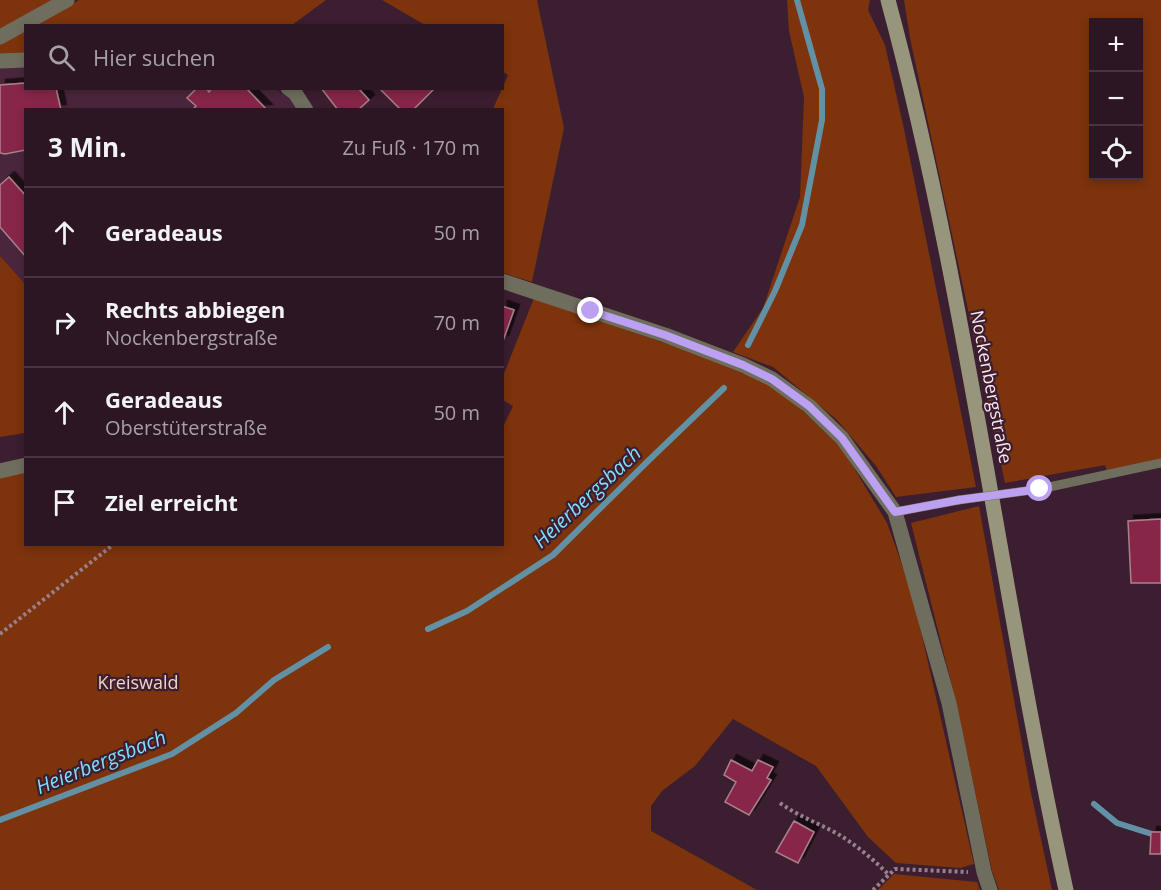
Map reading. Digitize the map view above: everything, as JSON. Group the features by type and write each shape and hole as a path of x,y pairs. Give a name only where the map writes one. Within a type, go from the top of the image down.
{"main road":[{"name":"Nockenbergstraße","path":"888,0 904,60 945,246 998,525 1033,727 1066,890"}],"street":[{"path":"0,37 67,0"},
{"path":"0,61 24,60"},
{"path":"291,90 305,108"},
{"path":"504,282 665,335 743,365 782,385 809,406 842,438 895,512 949,703 984,872 990,890"},
{"path":"0,471 24,465"}],"lane":[{"path":"895,512 959,500 1040,489 1161,463"}],"path":[{"path":"0,634 111,546"},
{"path":"780,803 797,815 838,834 874,860 889,875"},
{"path":"873,890 895,869 984,872"}],"shaded area":[{"path":"24,64 24,90 277,90 288,97 297,108 24,108 24,283 0,256 0,65"}],"green space":[{"path":"0,0 58,0 0,30"},
{"path":"79,0 326,0 293,24 36,24"},
{"path":"382,0 537,0 564,128 532,282 504,273 504,108 493,108 501,90 504,90 508,75 504,73 504,24 423,24"},
{"path":"787,0 870,0 868,10 885,45 904,129 976,487 896,497 876,466 837,420 773,367 733,352 763,308 800,197 804,97 789,31"},
{"path":"904,0 1161,0 1161,464 1107,472 1105,465 1005,483 910,38"},
{"path":"24,30 24,55 0,56 0,43"},
{"path":"0,256 24,283 24,433 0,437"},
{"name":"Kreiswald","path":"534,298 743,370 786,395 842,448 887,523 912,592 974,864 960,868 896,863 868,837 816,766 733,719 695,766 662,791 651,806 651,831 757,890 0,890 0,471 24,466 24,546 504,546 504,425 513,406 504,401 504,373"},
{"path":"979,506 1030,788 1052,890 999,890 992,871 956,702 911,523"},
{"path":"894,874 977,882 980,890 878,890"}],"building":[{"path":"24,83 24,90 56,90 61,108 24,108 24,150 0,153 0,85"},
{"path":"195,90 209,92 210,90 248,90 265,108 194,108 196,106 187,98"},
{"path":"323,90 360,90 369,100 360,108 336,108"},
{"path":"381,90 433,90 415,108 399,108"},
{"path":"9,177 24,194 24,255 0,227 0,185"},
{"path":"504,307 514,310 504,338"},
{"path":"1161,519 1161,583 1131,583 1128,521"},
{"path":"731,760 752,771 758,760 773,767 767,778 771,780 749,815 725,802 736,782 724,775"},
{"path":"794,821 814,832 798,863 776,852"},
{"path":"1151,832 1161,832 1161,854 1150,854"}],"waterway":[{"name":"Heierbergsbach","path":"748,345 775,291 802,225 822,120 822,89 797,0"},
{"name":"Heierbergsbach","path":"428,629 467,611 553,555 724,388"},
{"name":"Heierbergsbach","path":"0,820 172,754 236,713 274,680 328,647"},
{"path":"1094,804 1117,823 1161,837"}],"route":[{"path":"591,311 665,335 743,365 772,379 809,406 842,438 895,512 959,500 1040,489"}]}
